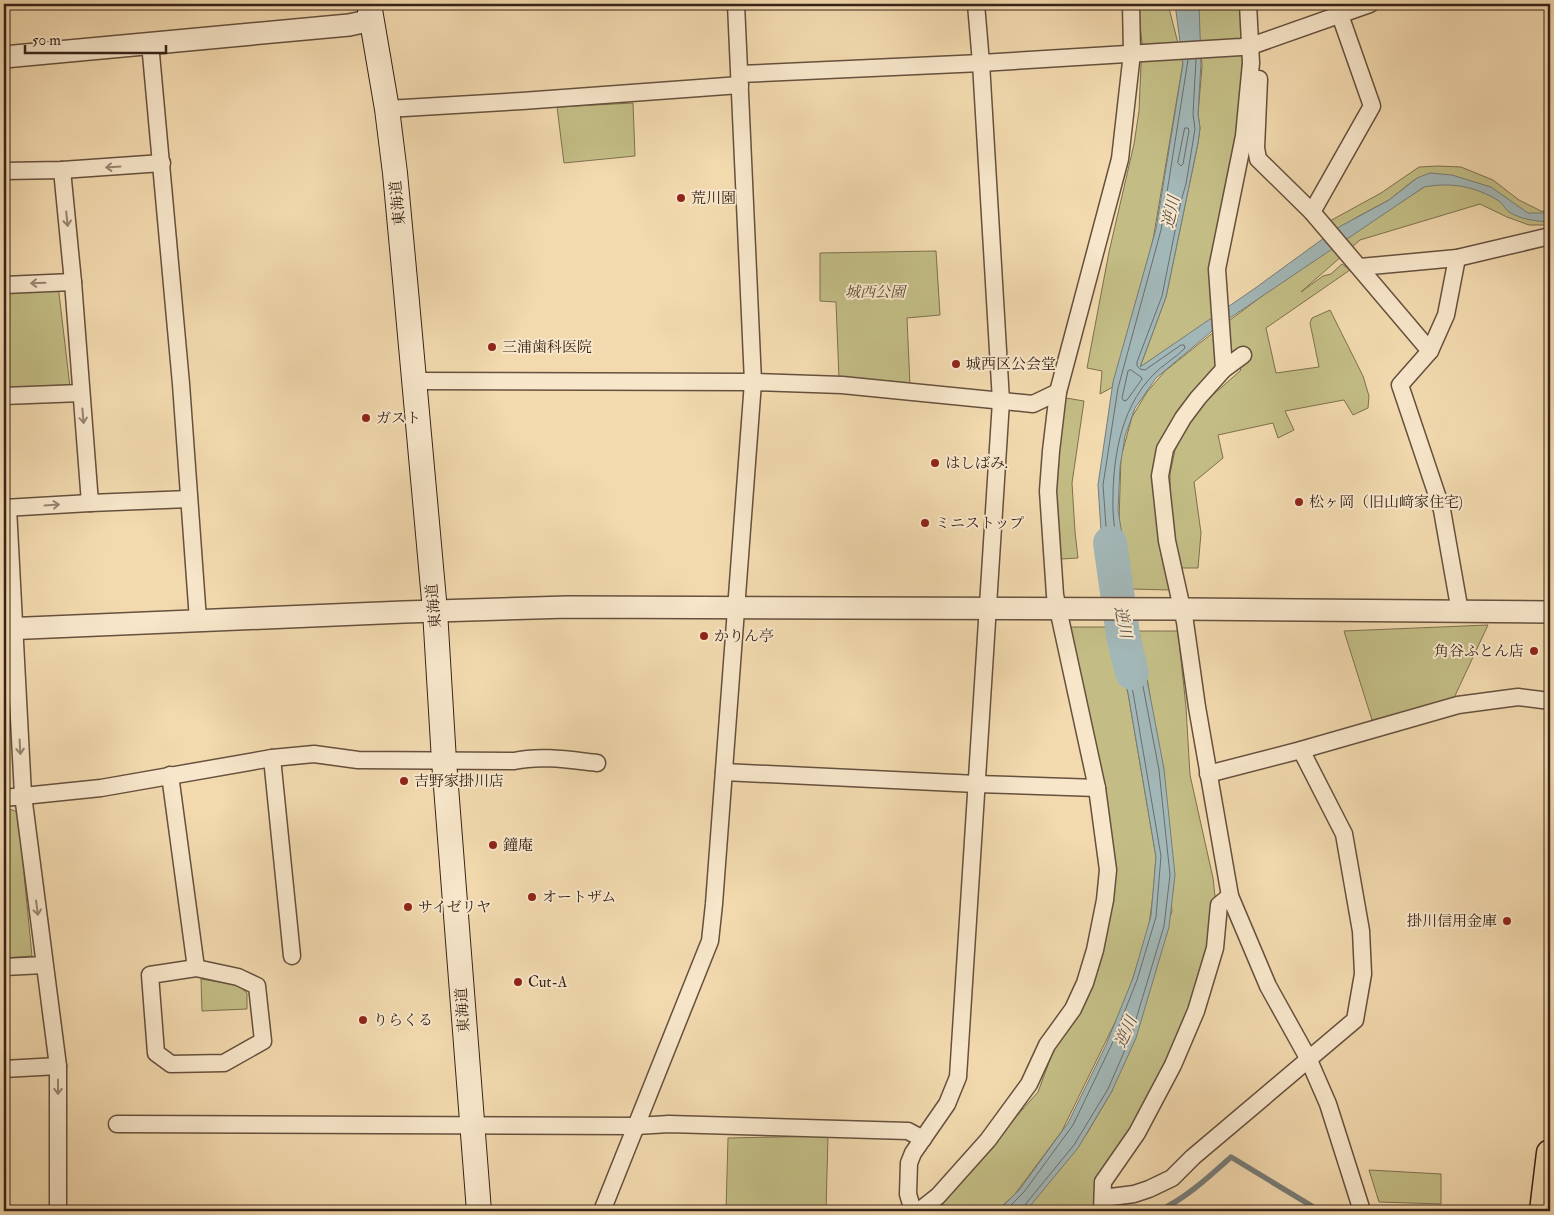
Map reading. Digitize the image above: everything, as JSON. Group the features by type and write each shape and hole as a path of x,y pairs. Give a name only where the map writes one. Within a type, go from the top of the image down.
{"main road":[{"name":"東海道","path":"370,12 386,108 399,212 435,611 444,761 479,1211"},
{"path":"1543,1211 1550,1153"}],"street":[{"path":"602,1211 710,941 752,382 736,4"},
{"path":"913,1211 908,1194 909,1163 913,1153 947,1104 958,1077 987,608 1002,401 976,4"},
{"path":"919,1211 938,1196 982,1147 1029,1084 1047,1045 1073,1009 1085,983 1095,950 1106,900 1108,870 1097,788 1052,567 1048,491 1058,392 1120,159 1132,54 1130,4"},
{"path":"1224,369 1216,269 1244,136 1251,63 1246,46 1248,4"},
{"path":"386,108 522,101 740,79 1246,46 1345,10 1370,4"},
{"path":"1317,218 1372,106 1345,10"},
{"path":"4,57 349,25 370,12"},
{"path":"150,43 190,499 198,620"},
{"path":"1251,63 1258,64 1259,105 1256,148 1258,158 1317,218 1430,351"},
{"path":"4,171 62,170 162,163"},
{"path":"62,170 73,282 90,503"},
{"path":"1354,262 1457,258 1550,236"},
{"path":"1457,258 1446,315 1430,351 1400,385 1442,510 1460,612"},
{"path":"4,284 73,282"},
{"path":"1243,354 1224,369 1183,418 1165,449 1160,476 1167,542 1230,896 1268,986 1308,1058 1328,1104 1362,1211"},
{"path":"413,381 752,382 842,385 1033,404 1058,392"},
{"path":"4,396 81,393"},
{"path":"58,1211 58,1066 23,795 8,629 6,508 190,499"},
{"path":"8,629 198,620 568,607 1550,612"},
{"path":"1208,774 1301,750 1458,705 1518,697 1550,701"},
{"path":"1230,896 1220,904 1215,948 1196,1011 1177,1056 1137,1133 1103,1182 1103,1205 1172,1178 1193,1157 1355,1020 1363,974 1361,931 1344,834 1301,750"},
{"path":"4,798 101,788 272,758 314,754 358,760 514,761 528,758 565,759 597,763"},
{"path":"272,758 292,956"},
{"path":"724,772 1097,788"},
{"path":"170,775 196,968"},
{"path":"4,967 44,965"},
{"path":"196,968 238,977 257,986 262,1041 224,1063 171,1064 156,1053 150,975 196,968"},
{"path":"4,1069 58,1066"},
{"path":"117,1124 636,1126 669,1124 908,1131 923,1139"}],"green space":[{"path":"1137,4 1168,4 1183,63 1153,240 1113,387 1100,394 1102,371 1087,368 1109,252 1134,144 1139,111 1142,42"},
{"path":"1197,4 1243,4 1256,81 1224,252 1221,314 1140,367 1166,297 1198,143 1200,128 1198,114 1202,66"},
{"path":"633,103 635,156 564,163 557,107"},
{"path":"1419,167 1461,167 1493,180 1519,200 1541,211 1550,212 1550,225 1529,225 1480,204 1360,240 1301,292 1323,276 1331,274 1342,264 1350,270 1266,328 1276,373 1319,367 1310,323 1312,318 1330,310 1363,376 1369,396 1368,408 1353,415 1344,400 1285,411 1294,430 1278,438 1273,423 1218,435 1223,458 1194,482 1201,533 1198,568 1181,568 1173,547 1170,492 1170,474 1175,450 1188,417 1241,370 1230,354 1166,446 1164,550 1169,590 1131,589 1124,559 1119,522 1121,457 1132,417 1147,392 1165,371 1309,261 1424,187 1422,177 1414,180 1389,200 1357,217 1323,239 1328,222 1381,193"},
{"name":"城西公園","path":"936,251 940,315 907,318 910,386 839,379 836,302 820,301 820,253"},
{"path":"58,285 70,387 4,390 4,288"},
{"path":"1066,398 1084,401 1072,483 1078,558 1061,559 1057,529 1056,481 1059,440"},
{"path":"1488,625 1453,700 1372,720 1344,631"},
{"path":"1069,627 1110,627 1128,693 1156,857 1148,932 1125,1002 1062,1131 1015,1194 997,1211 933,1211 1038,1092 1055,1046 1079,1015 1098,967 1111,899"},
{"path":"1139,631 1178,631 1186,707 1190,775 1213,878 1215,896 1208,942 1191,1008 1097,1211 1025,1211 1086,1135 1112,1091 1172,911 1150,696"},
{"path":"4,654 7,658 11,727 4,728"},
{"path":"4,809 18,812 32,956 4,958"},
{"path":"201,979 238,985 247,993 247,1009 202,1011"},
{"path":"828,1136 826,1211 726,1211 728,1138"},
{"path":"1369,1170 1441,1174 1441,1204 1379,1202"}],"water":[{"path":"1175,4 1199,4 1201,63 1198,114 1200,128 1166,297 1140,367 1254,289 1339,227 1389,200 1417,178 1430,173 1452,175 1491,187 1528,213 1550,213 1550,222 1529,220 1514,215 1499,201 1463,186 1424,187 1218,326 1156,378 1135,408 1125,436 1120,467 1118,510 1131,589 1105,590 1098,485 1113,382 1156,229 1183,64"},
{"path":"1110,627 1137,627 1164,769 1175,875 1169,927 1136,1038 1112,1091 1078,1148 1026,1211 998,1211 1020,1189 1068,1123 1106,1045 1133,978 1151,916 1156,857 1128,693"}],"waterway":[{"name":"逆川","path":"1110,543 1124,641 1132,673"},
{"path":"1158,1211 1206,1180 1231,1157 1320,1211"}],"place":[{"name":"荒川園","path":"681,198"},
{"name":"三浦歯科医院","path":"492,347"},
{"name":"城西区公会堂","path":"956,364"},
{"name":"ガスト","path":"366,418"},
{"name":"はしばみ.","path":"935,463"},
{"name":"松ヶ岡（旧山﨑家住宅)","path":"1299,502"},
{"name":"ミニストップ","path":"925,523"},
{"name":"かりん亭","path":"704,636"},
{"name":"角谷ふとん店","path":"1534,651"},
{"name":"吉野家掛川店","path":"404,781"},
{"name":"鐘庵","path":"493,845"},
{"name":"オートザム","path":"532,897"},
{"name":"サイゼリヤ","path":"408,907"},
{"name":"掛川信用金庫","path":"1507,921"},
{"name":"Cut-A","path":"518,982"},
{"name":"りらくる","path":"363,1020"}]}
